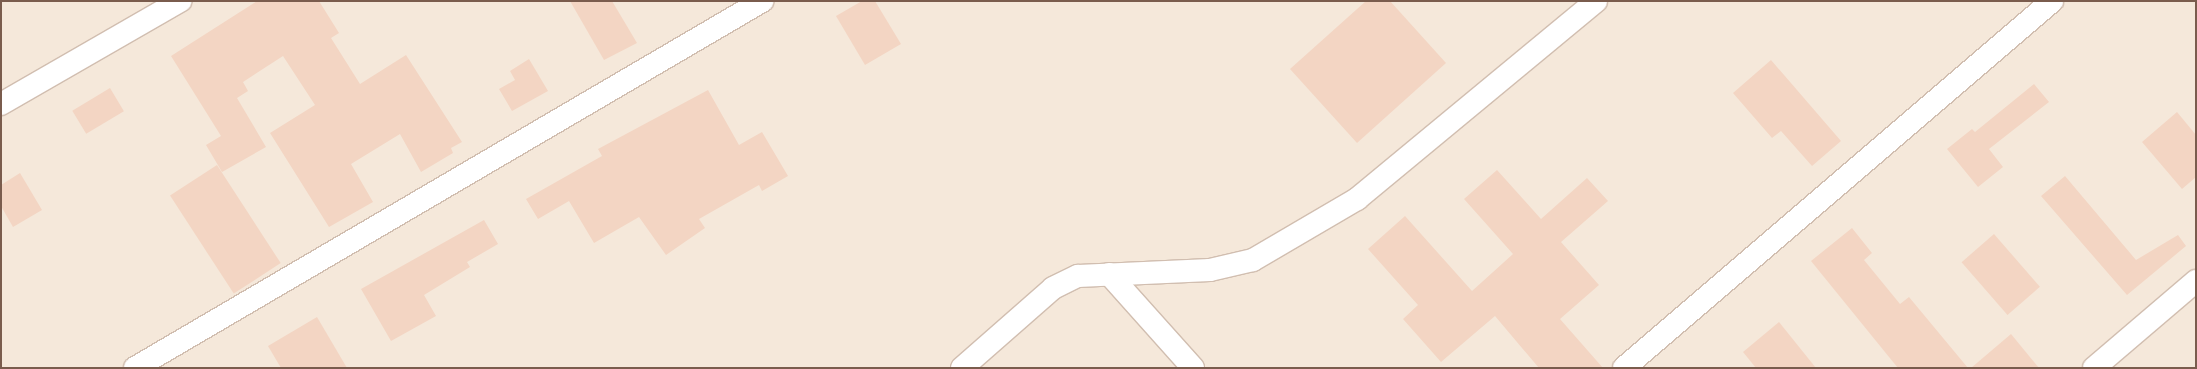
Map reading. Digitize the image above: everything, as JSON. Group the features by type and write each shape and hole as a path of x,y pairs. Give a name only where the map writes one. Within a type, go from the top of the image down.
{"street":[{"path":"1,104 180,1"},
{"path":"134,368 762,1"},
{"path":"962,368 1054,288 1078,276 1210,270 1253,260 1357,199 1596,1"},
{"path":"1624,368 2052,1"},
{"path":"1109,274 1193,368"},
{"path":"2094,368 2196,280"}],"shaded area":[{"path":"1,1 2196,1 2196,368 1,368"}],"building":[{"path":"257,1 319,1 339,33 331,38 360,84 406,55 462,142 451,148 453,153 421,172 400,134 351,164 373,202 329,227 270,133 315,105 283,56 243,82 248,91 237,98 266,147 222,172 206,145 221,136 171,56"},
{"path":"570,1 612,1 637,43 604,60"},
{"path":"862,1 875,1 901,44 865,65 836,16"},
{"path":"1366,1 1390,1 1446,63 1357,143 1290,69"},
{"path":"529,59 548,91 512,111 499,89 515,80 510,71"},
{"path":"1771,60 1841,141 1812,166 1781,131 1772,138 1733,93"},
{"path":"2034,84 2049,102 1989,149 2003,167 1978,187 1947,149 1972,129 1975,132"},
{"path":"110,88 124,111 86,134 72,111"},
{"path":"708,90 739,145 762,132 788,176 762,191 759,185 699,219 705,228 666,255 639,217 594,243 569,201 538,219 526,199 602,156 598,149"},
{"path":"2177,112 2196,135 2196,177 2182,189 2142,142"},
{"path":"217,165 281,263 234,294 170,195"},
{"path":"1497,170 1541,219 1587,178 1608,201 1561,242 1599,285 1560,319 1603,368 1539,368 1495,316 1441,362 1403,319 1418,305 1368,249 1405,216 1472,291 1513,254 1464,199"},
{"path":"20,173 42,210 13,227 1,206 1,185"},
{"path":"2065,176 2136,260 2178,235 2186,246 2127,295 2041,196"},
{"path":"484,220 498,244 467,262 470,267 424,295 436,316 391,341 361,289"},
{"path":"1852,228 1872,253 1864,260 1900,304 1909,297 1968,368 1898,368 1811,261"},
{"path":"1994,234 2040,287 2007,315 1962,262"},
{"path":"317,317 347,368 281,368 268,346"},
{"path":"1779,322 1816,368 1756,368 1743,352"},
{"path":"2011,334 2039,368 1971,368"}]}
